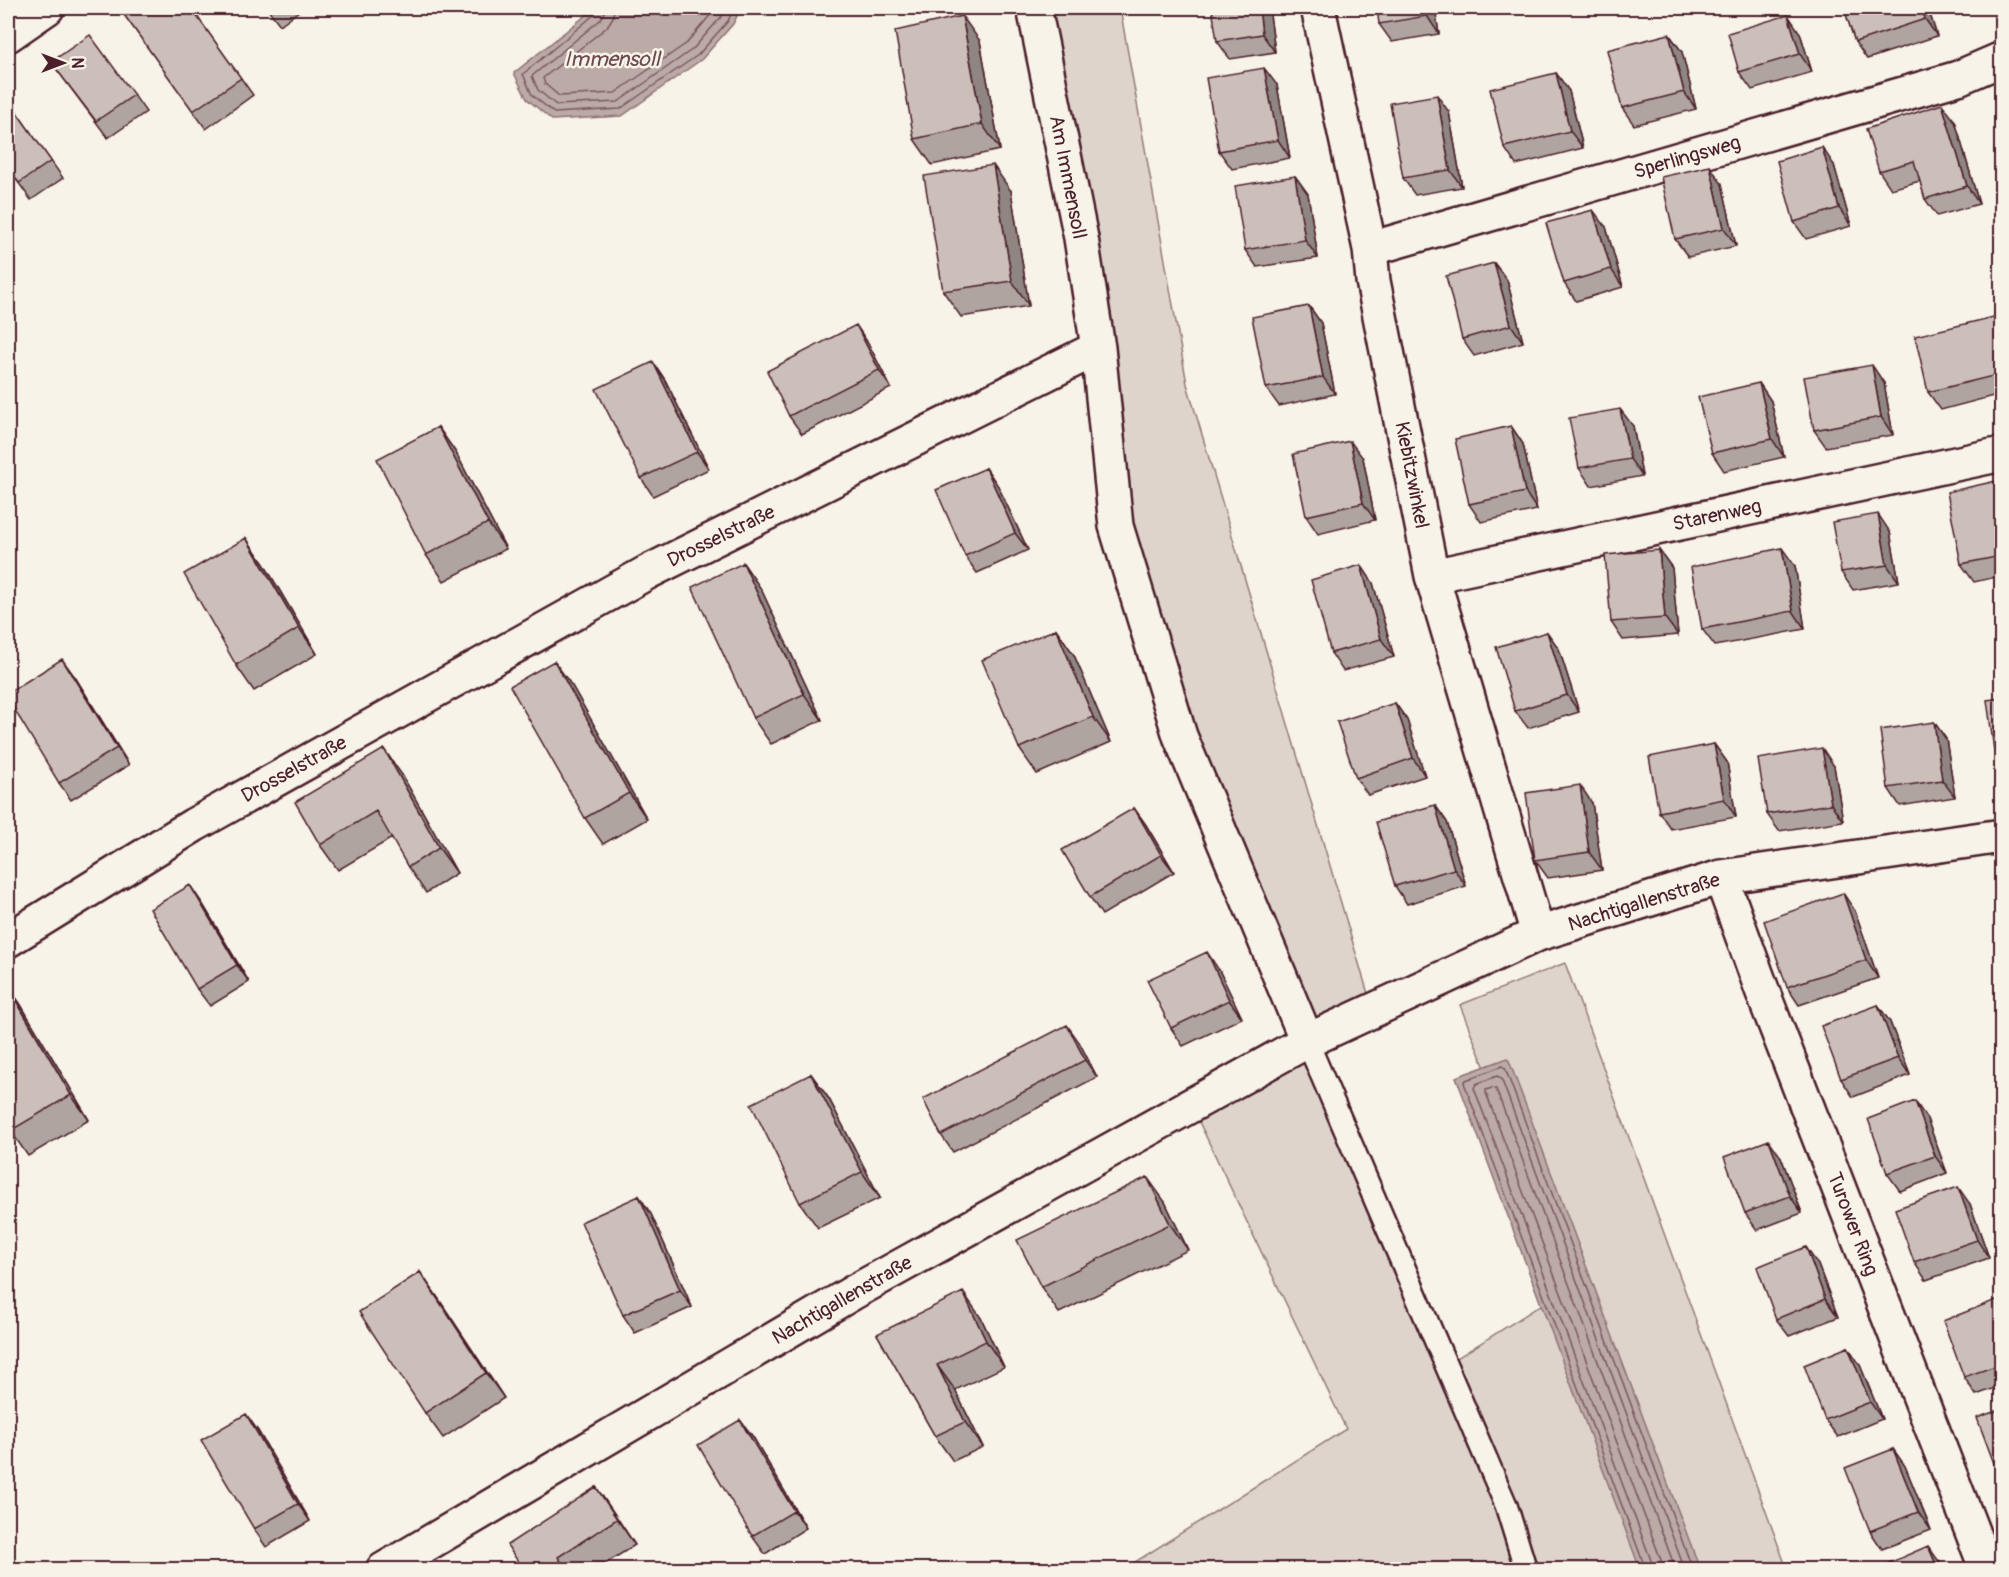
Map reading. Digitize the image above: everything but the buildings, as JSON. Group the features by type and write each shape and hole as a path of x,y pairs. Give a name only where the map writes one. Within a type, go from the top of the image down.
{"street":[{"path":"8,35 47,8"},
{"name":"Am Immensoll","path":"1034,8 1081,238 1098,348"},
{"name":"Kiebitzwinkel","path":"1318,8 1370,249 1373,280 1432,576 1538,934"},
{"name":"Sperlingsweg","path":"1370,249 1958,78 2001,59"},
{"path":"1098,348 1116,526 1180,736 1307,1041"},
{"name":"Drosselstraße","path":"8,940 194,825 648,572 1098,348"},
{"name":"Starenweg","path":"1432,576 2001,454"},
{"name":"Nachtigallenstraße","path":"383,1569 854,1292 1307,1041 1538,934 1721,877 2001,836"},
{"name":"Turower Ring","path":"1721,877 1765,998 1987,1569"}],"lane":[{"path":"1307,1041 1506,1504 1526,1569"}],"shaded area":[{"path":"1034,8 1120,8 1187,384 1371,1004 1307,1041 1116,526"},
{"path":"1565,963 1787,1569 1124,1569 1346,1429 1191,1105 1307,1041 1446,1365 1571,1286 1460,1005"}],"water":[{"name":"Immensoll","path":"595,8 741,8 733,24 702,59 622,116 552,120 527,99 514,73"},
{"path":"1508,1058 1700,1569 1640,1569 1456,1077"}]}
